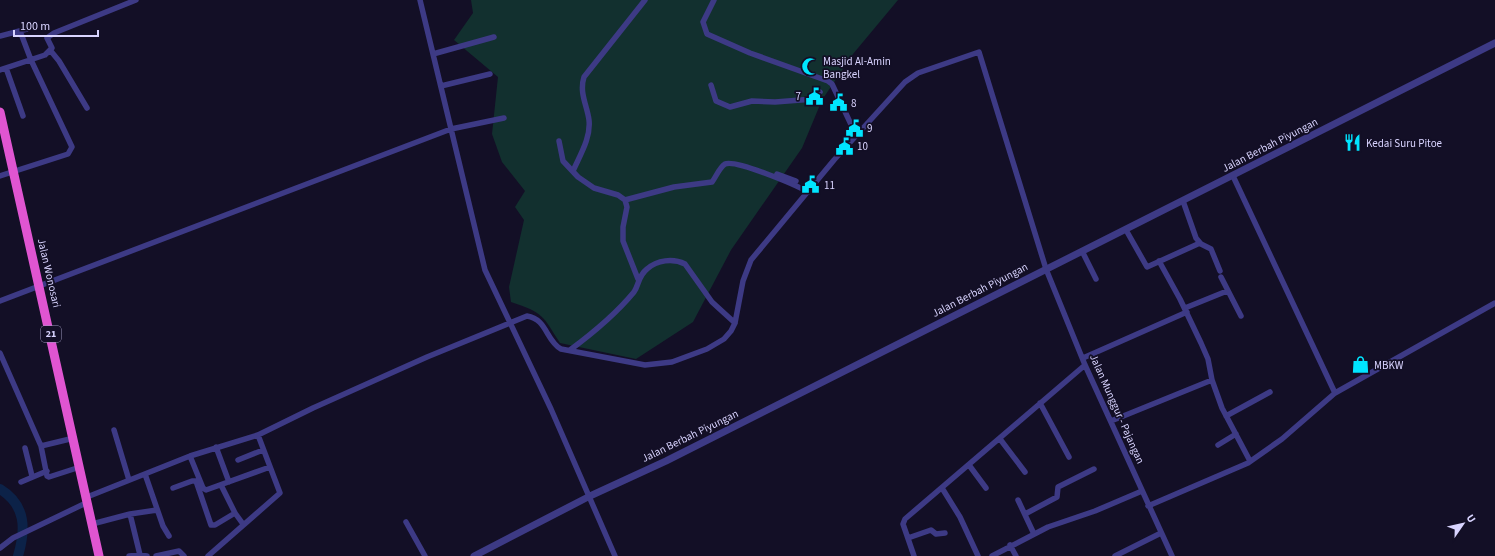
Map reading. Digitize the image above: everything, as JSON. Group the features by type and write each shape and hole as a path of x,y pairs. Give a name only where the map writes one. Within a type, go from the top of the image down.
{"highway":[{"name":"Jalan Wonosari","path":"0,112 74,438 98,556"}],"street":[{"path":"23,116 3,69 45,55 52,48 47,39 49,36 136,0"},
{"path":"420,0 484,270 510,322 590,496 615,556"},
{"path":"573,171 586,141 589,126 582,90 584,77 645,0"},
{"path":"0,548 12,538 129,480 190,456 258,435 427,356 527,316 538,320 548,332 555,346 561,349 645,365 672,362 707,349 724,339 734,323 742,281 751,260 856,135 832,84 828,81 750,53 707,34 703,22 714,0"},
{"path":"0,36 27,29"},
{"path":"0,176 68,154 72,147 31,60 20,31"},
{"path":"433,54 494,37"},
{"name":"Jalan Berbah Piyungan","path":"474,556 590,496 666,461 1495,43"},
{"path":"50,50 59,61 87,108"},
{"name":"Jalan Munggur - Pajangan","path":"856,135 910,78 979,52 1046,269 1085,366 1172,556"},
{"path":"441,86 490,74"},
{"path":"711,85 716,101 730,107 752,101 775,102 814,99 820,92"},
{"path":"0,301 451,129 504,118"},
{"path":"559,141 563,161 578,177 589,185 618,194 625,200 627,207 623,227 623,241 638,279"},
{"path":"625,200 674,187 712,182 723,165 726,164 741,166 793,183 809,190"},
{"path":"777,174 787,177 809,190"},
{"path":"1233,176 1335,393"},
{"path":"1182,201 1196,238 1200,243 1211,249 1227,291 1241,316"},
{"path":"1126,230 1147,267 1200,243"},
{"path":"1082,252 1096,279"},
{"path":"570,350 596,330 619,309 635,290 638,279 647,268 667,260 678,260 685,264 712,302 734,323"},
{"path":"1159,261 1186,310 1208,359 1212,380 1226,416 1250,461"},
{"path":"1083,358 1227,291"},
{"path":"1148,506 1250,461 1282,439 1335,393 1495,303"},
{"path":"0,353 40,446 47,476 49,477 80,467"},
{"path":"914,556 904,521 1085,366"},
{"path":"1111,421 1212,380"},
{"path":"1226,416 1270,392"},
{"path":"1040,403 1069,457"},
{"path":"114,430 129,480"},
{"path":"1218,446 1236,434"},
{"path":"208,556 280,493 258,435"},
{"path":"40,446 74,438"},
{"path":"1000,439 1025,472"},
{"path":"216,447 229,482"},
{"path":"25,448 32,476"},
{"path":"238,460 263,450"},
{"path":"190,456 203,488 208,490 270,467"},
{"path":"969,465 986,488"},
{"path":"1025,514 1057,497 1057,488 1094,469"},
{"path":"21,482 32,476 47,471"},
{"path":"145,474 157,510 168,536"},
{"path":"173,488 196,481 211,525 215,525 235,513"},
{"path":"221,485 235,513 243,524"},
{"path":"942,488 960,517 978,556"},
{"path":"992,556 1010,545 1048,527 1095,511 1142,491"},
{"path":"1018,500 1034,534"},
{"path":"92,524 130,514 157,510"},
{"path":"130,514 140,554"},
{"path":"406,522 425,556"},
{"path":"908,538 931,530 936,534 945,533"},
{"path":"1115,556 1161,533"},
{"path":"1010,545 1016,556"},
{"path":"156,556 179,551 184,556"},
{"path":"129,556 140,554 147,556"}],"green space":[{"path":"471,0 898,0 853,54 822,100 802,148 731,250 693,322 636,359 560,343 541,316 530,309 511,302 509,287 524,220 515,207 525,191 502,162 492,134 498,77 454,40 473,13"}],"waterway":[{"path":"0,489 9,495 15,502 22,518 23,527 21,546 18,556"}],"place":[{"name":"Masjid Al-Amin Bangkel","path":"810,67"},
{"name":"7","path":"814,96"},
{"name":"8","path":"838,103"},
{"name":"9","path":"854,128"},
{"name":"Kedai Suru Pitoe","path":"1353,143"},
{"name":"10","path":"844,146"},
{"name":"11","path":"811,185"},
{"name":"MBKW","path":"1361,365"}]}
